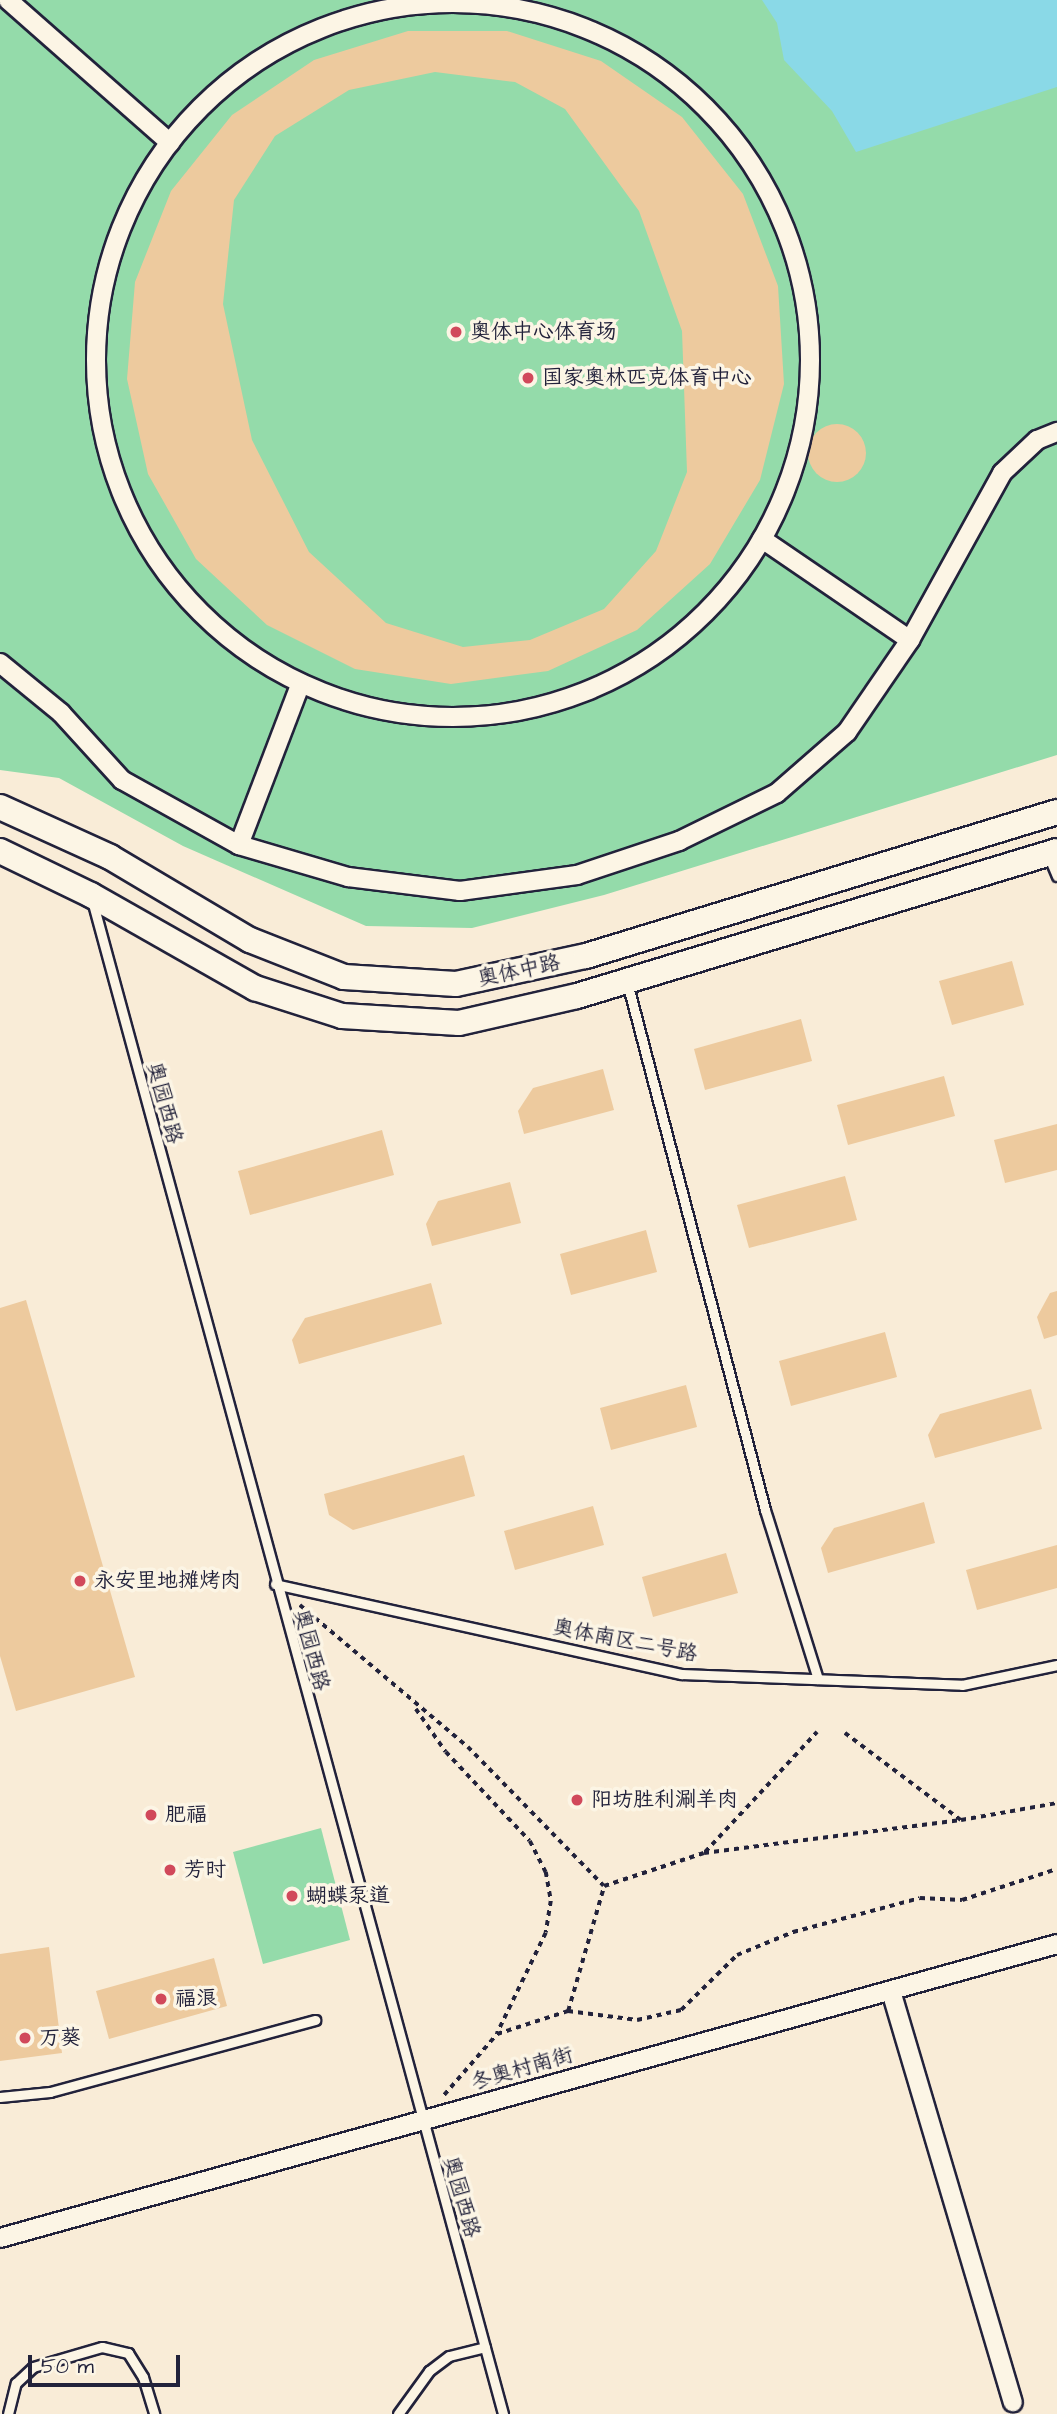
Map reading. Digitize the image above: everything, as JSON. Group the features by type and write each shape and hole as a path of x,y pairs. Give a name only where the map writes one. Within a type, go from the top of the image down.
{"main road":[{"name":"奥体中路","path":"0,807 110,857 250,940 345,976 456,985 586,956 1057,812"},
{"name":"奥体中路","path":"0,851 90,895 255,988 342,1016 459,1023 627,981 1054,860"}],"street":[{"path":"8,0 170,143"},
{"path":"455,4 525,11 591,31 653,64 713,115 756,170 784,223 802,280 810,338 809,398 797,457 762,539 713,604 684,632 616,677 579,694 500,713 418,715 339,698 301,683 229,638 177,586 146,542 111,465 96,382 101,297 126,216 170,143 210,99 266,57 338,23 396,8 455,4"},
{"path":"0,663 61,713 122,780 239,845 348,877 460,891 577,875 679,841 777,793 846,732 910,640 1002,473 1037,440 1057,432"},
{"path":"762,539 910,640"},
{"path":"239,845 301,683"},
{"name":"冬奥村南街","path":"0,2238 1057,1944"},
{"path":"891,1991 1013,2402"}],"lane":[{"name":"奥园西路","path":"90,895 275,1584 503,2414"},
{"path":"627,981 765,1510 818,1679"},
{"name":"奥体南区二号路","path":"275,1584 681,1674 962,1685 1057,1665"},
{"path":"0,2097 50,2092 315,2020"},
{"path":"8,2414 16,2382 33,2367 102,2347 128,2353 143,2377 154,2414"},
{"path":"398,2414 429,2371 449,2356 485,2347"}],"path":[{"path":"275,1584 413,1704 468,1747 604,1886"},
{"path":"413,1704 446,1752 530,1841 547,1872 551,1901 546,1933 497,2034 422,2121"},
{"path":"704,1853 817,1732"},
{"path":"845,1733 961,1820"},
{"path":"604,1886 704,1853 961,1820 1057,1803"},
{"path":"497,2034 568,2011 637,2020 681,2010 737,1955 793,1932 920,1898 962,1900 1057,1869"},
{"path":"568,2011 604,1886"}],"green space":[{"name":"国家奥林匹克体育中心","path":"0,0 1057,0 1057,755 604,895 472,928 366,926 183,846 59,778 0,770"},
{"name":"蝴蝶泵道","path":"321,1828 350,1940 263,1964 233,1852"}],"water":[{"path":"762,0 1057,0 1057,87 856,152 832,111 784,60 777,23"}],"building":[{"path":"408,31 507,31 601,61 682,117 743,194 778,286 784,384 760,480 710,564 637,630 548,671 451,684 355,669 267,625 196,559 148,474 127,379 135,282 171,191 232,115 314,60","holes":["435,72 515,82 565,109 639,211 682,331 687,472 656,551 604,609 530,640 463,647 386,623 309,552 252,440 223,304 234,200 275,136 349,90"]},
{"path":"831,424 843,424 853,428 862,437 866,459 858,474 843,482 831,482 821,478 812,469 808,459 808,447 812,437 821,428"},
{"path":"1012,961 1024,1005 952,1025 939,981"},
{"path":"801,1019 812,1061 705,1090 694,1049"},
{"path":"603,1069 614,1110 524,1134 518,1111 533,1088"},
{"path":"944,1076 955,1116 848,1145 837,1105"},
{"path":"1057,1124 1057,1170 1005,1183 994,1140"},
{"path":"382,1130 394,1175 250,1215 238,1171"},
{"path":"845,1176 857,1220 749,1248 737,1205"},
{"path":"510,1182 521,1223 432,1246 426,1224 438,1201"},
{"path":"646,1230 657,1272 571,1295 560,1254"},
{"path":"431,1283 442,1324 299,1364 292,1340 305,1318"},
{"path":"1057,1291 1057,1335 1044,1339 1037,1317 1050,1293"},
{"path":"26,1300 135,1677 16,1711 0,1656 0,1308"},
{"path":"885,1332 897,1377 791,1406 779,1361"},
{"path":"686,1385 697,1427 611,1450 600,1408"},
{"path":"1031,1389 1042,1429 935,1458 928,1435 940,1414"},
{"path":"464,1455 475,1496 353,1530 329,1515 324,1494"},
{"path":"924,1502 935,1543 828,1573 821,1548 834,1528"},
{"path":"593,1506 604,1545 515,1570 504,1531"},
{"path":"1057,1545 1057,1588 977,1610 966,1570"},
{"path":"726,1553 738,1593 653,1617 642,1577"},
{"path":"49,1947 62,2053 0,2061 0,1954"},
{"name":"福浪","path":"214,1958 227,2006 109,2039 96,1991"}],"place":[{"name":"奥体中心体育场","path":"456,332"},
{"name":"国家奥林匹克体育中心","path":"528,378"},
{"name":"永安里地摊烤肉","path":"80,1581"},
{"name":"阳坊胜利涮羊肉","path":"577,1800"},
{"name":"肥福","path":"151,1815"},
{"name":"芳时","path":"170,1870"},
{"name":"蝴蝶泵道","path":"292,1896"},
{"name":"福浪","path":"161,1999"},
{"name":"万葵","path":"25,2038"}]}
